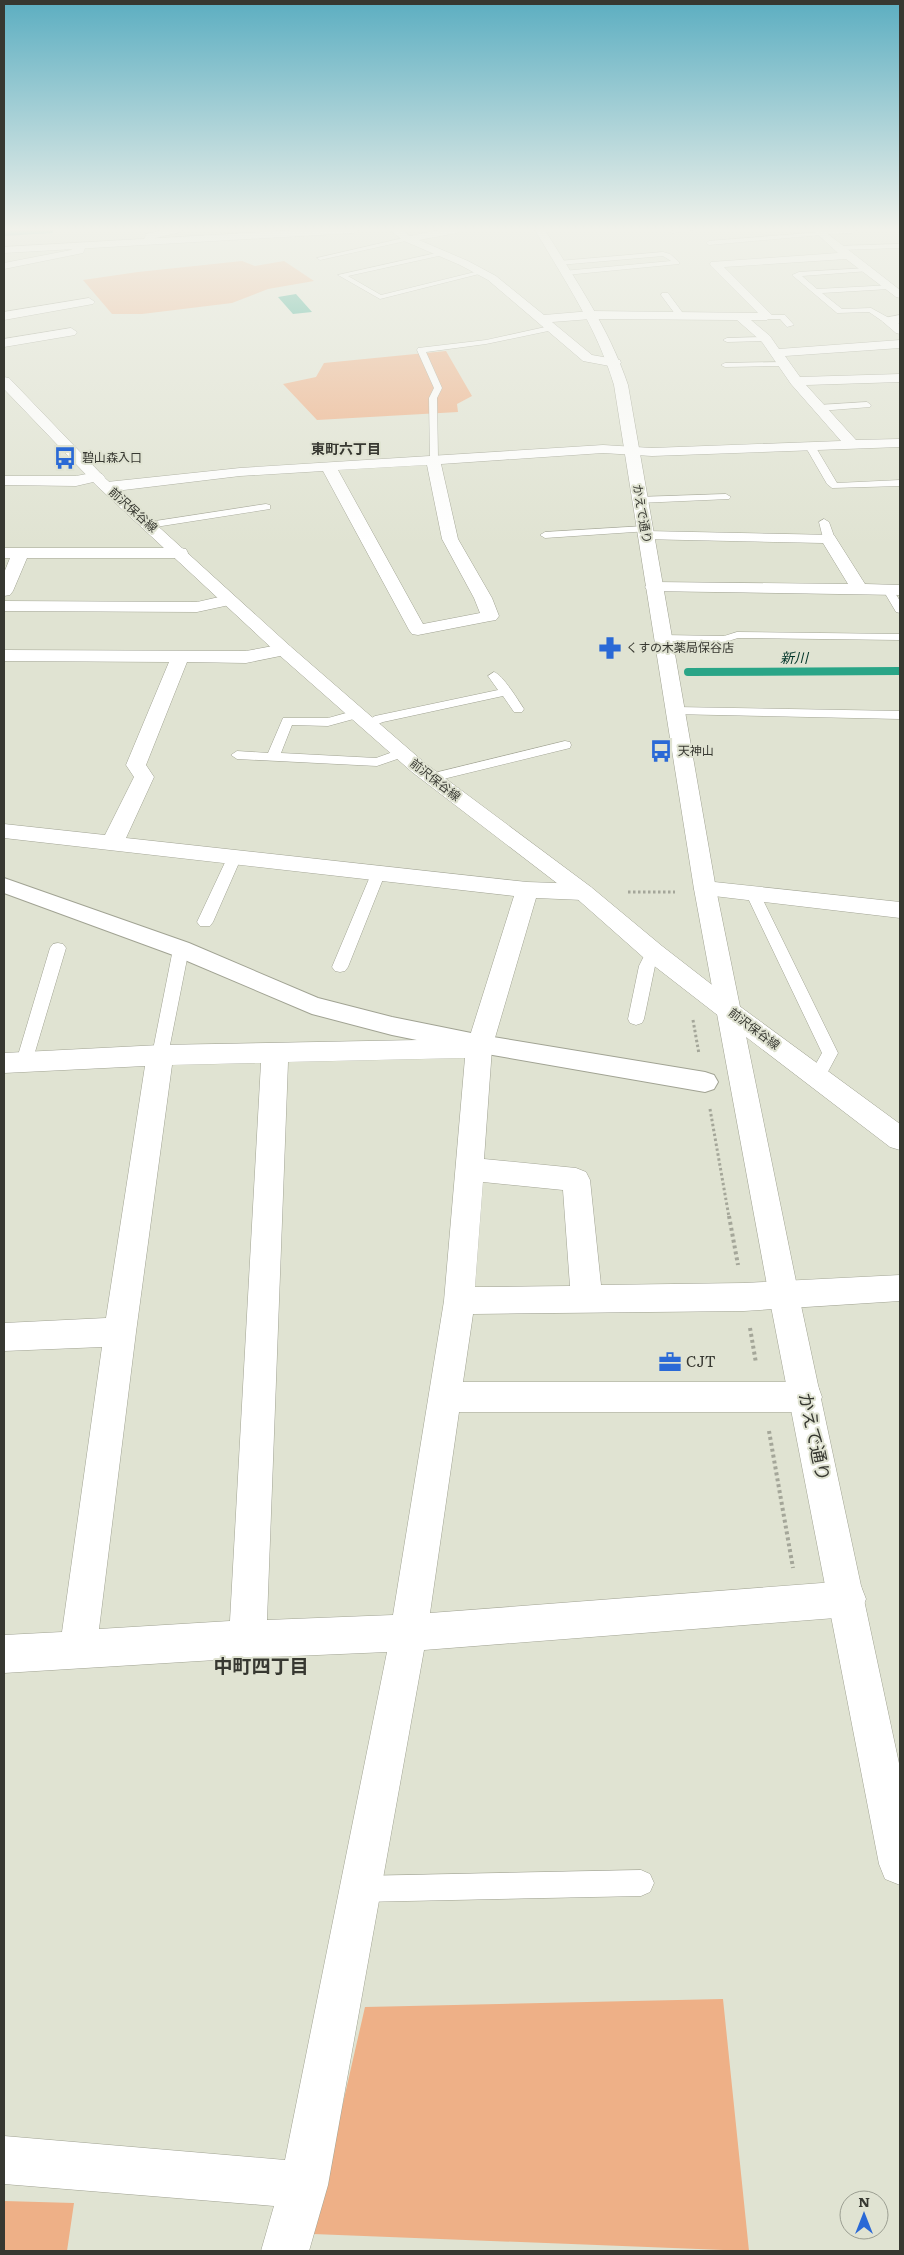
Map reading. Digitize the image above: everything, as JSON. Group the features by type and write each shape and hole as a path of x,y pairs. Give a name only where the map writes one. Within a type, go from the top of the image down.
{"street":[{"path":"4,343 75,337 74,335"},
{"path":"559,335 588,358 615,363"},
{"name":"かえで通り","path":"601,335 615,363 621,385 630,451 705,889 784,1296 897,1831 900,1864"},
{"path":"762,335 796,382 851,444"},
{"path":"775,353 900,344"},
{"path":"796,382 900,378"},
{"path":"880,379 894,391"},
{"name":"前沢保谷線","path":"4,381 48,429 102,482 228,600 401,753 431,778 583,892 653,952 729,1011 900,1139"},
{"path":"4,481 102,482 603,449 652,452 900,443"},
{"path":"882,444 894,458"},
{"path":"328,466 418,630 490,616 483,598 450,539 433,459"},
{"path":"645,533 826,530 859,589"},
{"path":"4,553 180,553"},
{"path":"4,591 21,553"},
{"path":"654,587 894,590"},
{"path":"4,606 197,607 228,600"},
{"path":"4,655 246,657 284,650"},
{"path":"112,843 144,777 136,765 180,657"},
{"path":"4,831 528,890 583,892"},
{"path":"4,885 181,950 312,1005 480,1046 705,1082"},
{"path":"705,889 900,910"},
{"path":"286,2251 304,2185 409,1633 459,1301 480,1046 528,890"},
{"path":"14,1063 160,1055 275,1054 480,1046"},
{"path":"248,1639 275,1054"},
{"path":"78,1650 120,1332 160,1055"},
{"path":"470,1169 576,1180 587,1300"},
{"path":"459,1301 784,1296 900,1288"},
{"path":"4,1337 120,1332"},
{"path":"445,1397 806,1397"},
{"path":"4,1654 248,1639 409,1633 848,1599"},
{"path":"4,2160 304,2185"}],"lane":[{"path":"433,459 433,398 438,388 421,350 486,342 517,335"},
{"path":"727,340 766,339"},
{"path":"725,365 783,364"},
{"path":"819,408 867,405"},
{"path":"810,446 835,486 900,483"},
{"path":"639,500 726,498"},
{"path":"149,525 266,507"},
{"path":"545,535 645,533"},
{"path":"894,590 900,610"},
{"path":"662,638 725,639 736,635 900,637"},
{"path":"494,676 518,709"},
{"path":"274,757 287,721 328,722 379,719 506,692"},
{"path":"675,710 900,715"},
{"path":"431,778 565,745"},
{"path":"237,756 377,762 401,753"},
{"path":"205,922 235,856"},
{"path":"340,967 378,874"},
{"path":"753,894 830,1053 817,1076"},
{"path":"14,1063 58,948"},
{"path":"160,1055 181,950"},
{"path":"636,1020 647,966 653,952"},
{"path":"361,1889 641,1883"}],"path":[{"path":"622,892 675,892 674,883"},
{"path":"692,1012 800,1602"}],"shaded area":[{"path":"446,351 472,396 457,404 458,412 317,420 283,384 316,377 324,363"},
{"path":"723,1999 749,2251 313,2234 365,2007"},
{"path":"4,2201 74,2203 67,2251 4,2251"}],"waterway":[{"name":"新川","path":"688,672 900,671"}],"place":[{"name":"碧山森入口","path":"65,458"},
{"name":"くすの木薬局保谷店","path":"610,648"},
{"name":"天神山","path":"661,751"},
{"name":"CJT","path":"670,1362"}],"district":[{"name":"東町六丁目","path":"346,449"},
{"name":"中町四丁目","path":"261,1666"}]}
